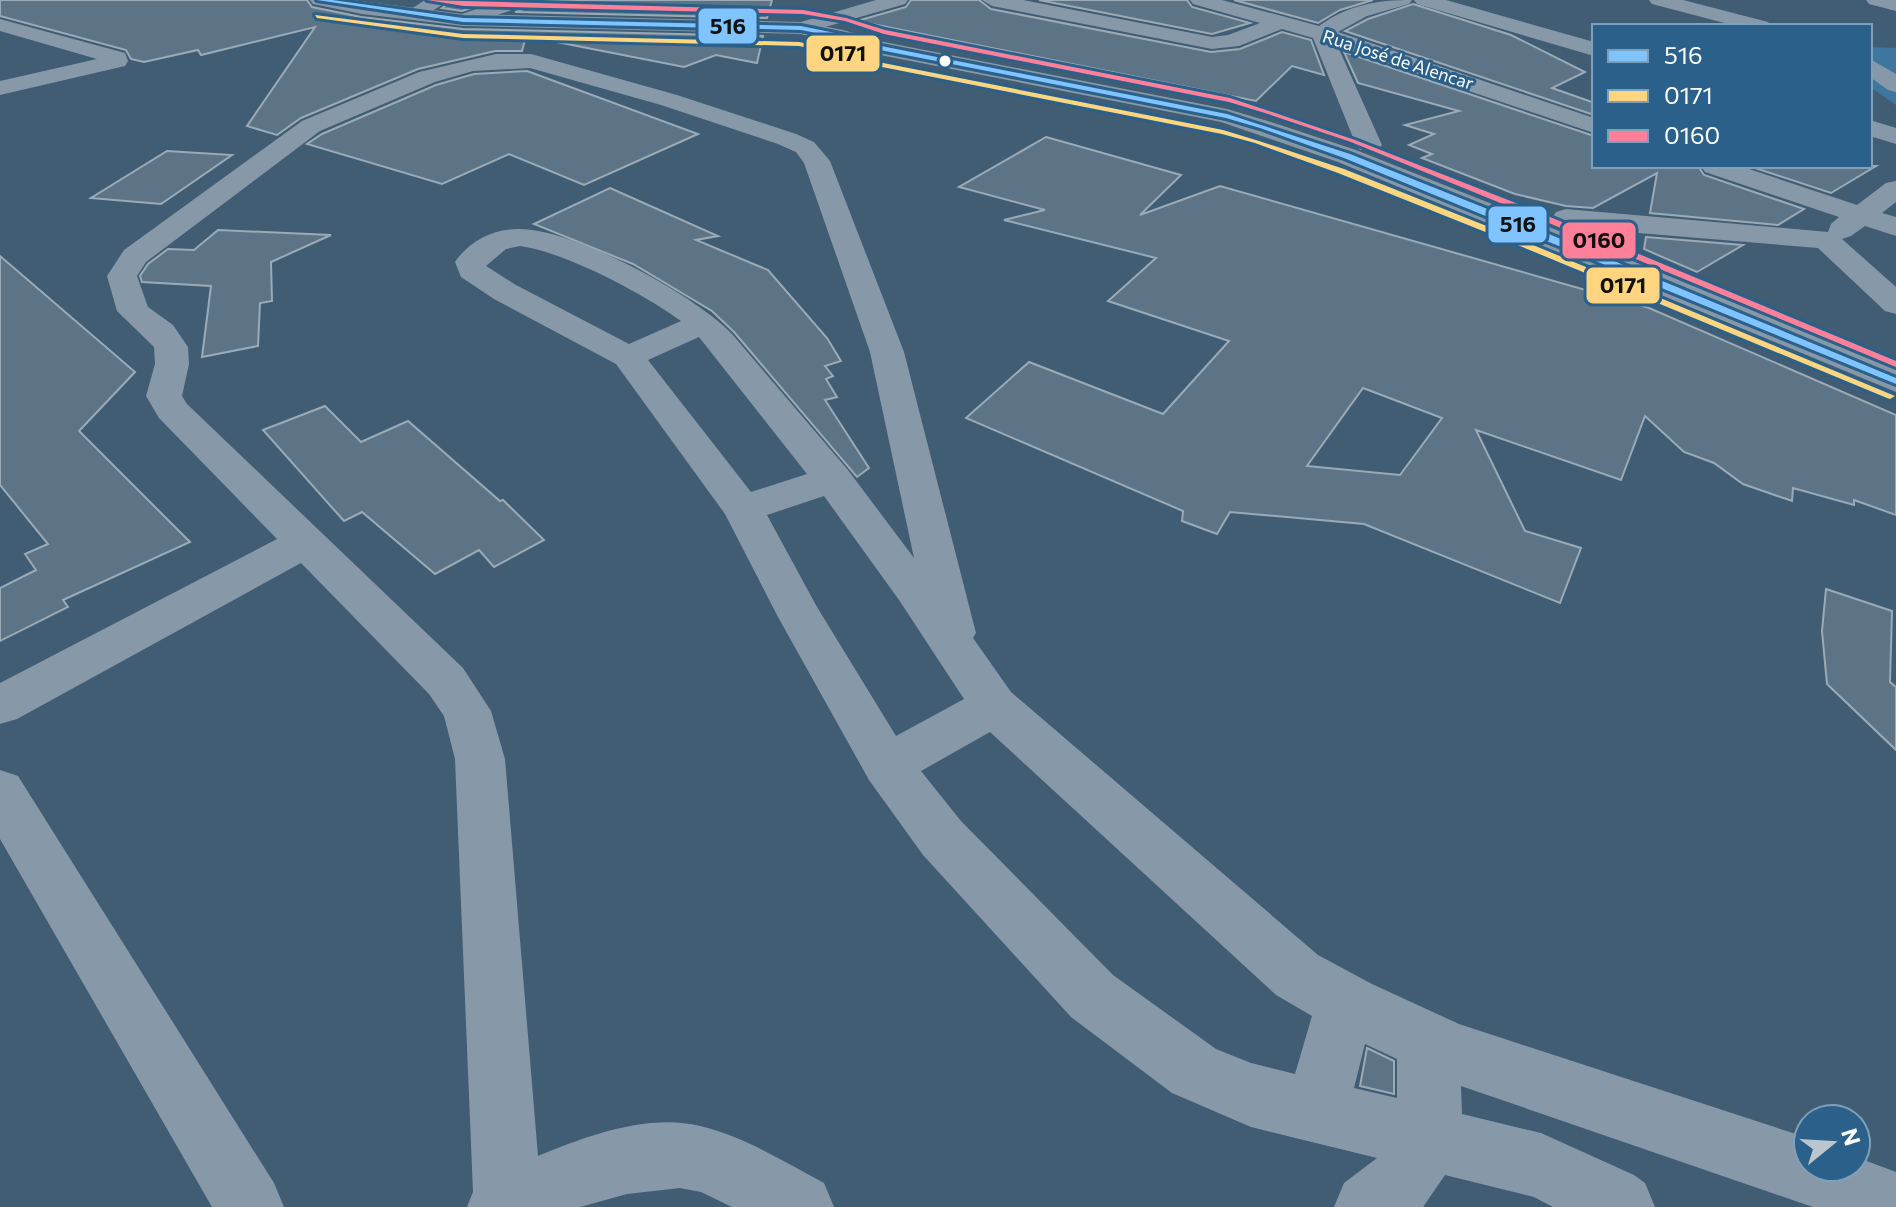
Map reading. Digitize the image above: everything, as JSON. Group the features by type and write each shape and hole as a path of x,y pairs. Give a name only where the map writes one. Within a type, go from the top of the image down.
{"main road":[{"path":"320,0 463,20 801,28 843,36 880,48 1227,116 1347,156 1896,381"},
{"path":"843,36 896,38 1195,96 1285,117 1566,218 1896,350"}],"street":[{"path":"412,15 440,0"},
{"path":"463,20 523,0"},
{"path":"801,28 898,0"},
{"path":"992,0 1212,43 1231,41 1280,23"},
{"name":"Rua José de Alencar","path":"1200,0 1322,34 1592,125"},
{"path":"1369,145 1322,34 1342,18 1373,5 1402,0"},
{"path":"1424,0 1592,48"},
{"path":"1659,0 1753,24"},
{"path":"1876,0 1896,5"},
{"path":"0,25 117,58 117,61 0,88"},
{"path":"1874,55 1896,85"},
{"path":"800,1207 699,1158 651,1157 595,1168 506,1206 480,759 467,711 446,681 172,410 164,396 172,364 171,347 161,332 133,311 122,276 135,256 155,238 311,126 334,114 447,71 496,61 531,61 669,100 805,147 817,161 887,352 958,651"},
{"path":"1872,129 1896,136"},
{"path":"1720,168 1896,227"},
{"path":"1826,240 1896,189"},
{"path":"1566,218 1826,240 1896,304"},
{"path":"1621,1207 1541,1166 1251,1095 1194,1071 1092,996 942,838 887,765 800,617 743,509 628,357 505,292 472,270 470,262 491,245 515,237 532,236 615,272 704,323 834,479 994,706 1297,975 1345,1005 1428,1043 1537,1085 1744,1148 1896,1206"},
{"path":"628,357 704,323"},
{"path":"743,509 834,479"},
{"path":"0,705 307,541"},
{"path":"887,765 994,706"},
{"path":"0,792 250,1207"},
{"path":"1316,1112 1345,1005"},
{"path":"1368,1207 1400,1183 1430,1139 1428,1043"}],"shaded area":[{"path":"1872,47 1896,48 1896,105 1872,88"}],"building":[{"path":"0,0 307,0 312,7 361,17 463,29 763,36 757,63 716,55 684,67 526,36 522,51 495,51 418,69 301,118 277,135 247,126 315,27 201,55 198,50 144,62 131,59 126,50 0,16"},
{"path":"453,0 494,0 462,11 442,8"},
{"path":"536,0 772,0 767,18 515,12 531,7"},
{"path":"911,0 979,0 991,9 1211,52 1240,49 1282,32 1311,40 1324,75 1292,66 1256,101 857,21 906,7"},
{"path":"1039,0 1187,0 1192,7 1250,23 1212,34"},
{"path":"1234,0 1373,0 1340,10 1318,23"},
{"path":"1413,4 1511,35 1585,72 1552,88 1592,102 1592,114 1345,31 1368,19"},
{"path":"1344,52 1592,135 1592,168 1699,168 1704,175 1804,209 1778,225 1650,213 1657,173 1593,208 1566,206 1515,194 1422,158 1432,154 1409,145 1434,134 1405,125 1459,111 1358,83"},
{"path":"527,71 698,134 584,185 509,154 442,184 307,144 322,134 436,85 474,74"},
{"path":"1046,137 1181,175 1140,215 1220,186 1649,308 1896,415 1896,515 1854,500 1854,505 1793,488 1792,501 1743,484 1714,463 1684,452 1645,416 1621,480 1476,430 1525,531 1581,548 1560,603 1364,524 1230,512 1217,534 1182,521 1183,511 966,418 1029,362 1163,414 1229,341 1108,301 1156,258 1004,220 1045,210 959,187","holes":["1363,388 1442,418 1400,475 1307,466"]},
{"path":"167,151 232,155 161,204 91,198"},
{"path":"1876,166 1831,193 1755,168"},
{"path":"610,188 718,236 696,240 768,270 827,338 841,361 825,366 833,376 826,379 837,397 825,400 869,468 857,477 734,332 712,311 633,264 534,224"},
{"path":"218,230 331,235 271,262 272,301 260,303 258,346 202,357 211,286 142,282 140,276 148,264 168,249 194,250"},
{"path":"1646,237 1743,245 1697,272 1644,249"},
{"path":"0,256 135,372 79,431 190,542 63,600 68,607 0,641 0,588 36,570 25,554 48,544 0,485"},
{"path":"325,406 361,442 408,421 500,501 503,500 544,540 494,567 479,550 435,574 362,512 344,521 263,430"},
{"path":"1826,589 1892,611 1890,682 1896,687 1896,750 1827,684 1822,631"},
{"path":"1367,1048 1394,1061 1394,1094 1360,1086"}],"transit line":[{"name":"516","path":"320,0 463,20 801,28 843,36 880,48 1227,116 1347,156 1896,381"},
{"name":"0160","path":"430,0 464,4 803,12 846,20 884,32 1230,100 1353,141 1896,364"},
{"name":"0171","path":"317,16 463,36 799,44 877,64 1223,132 1341,171 1890,396"}]}
